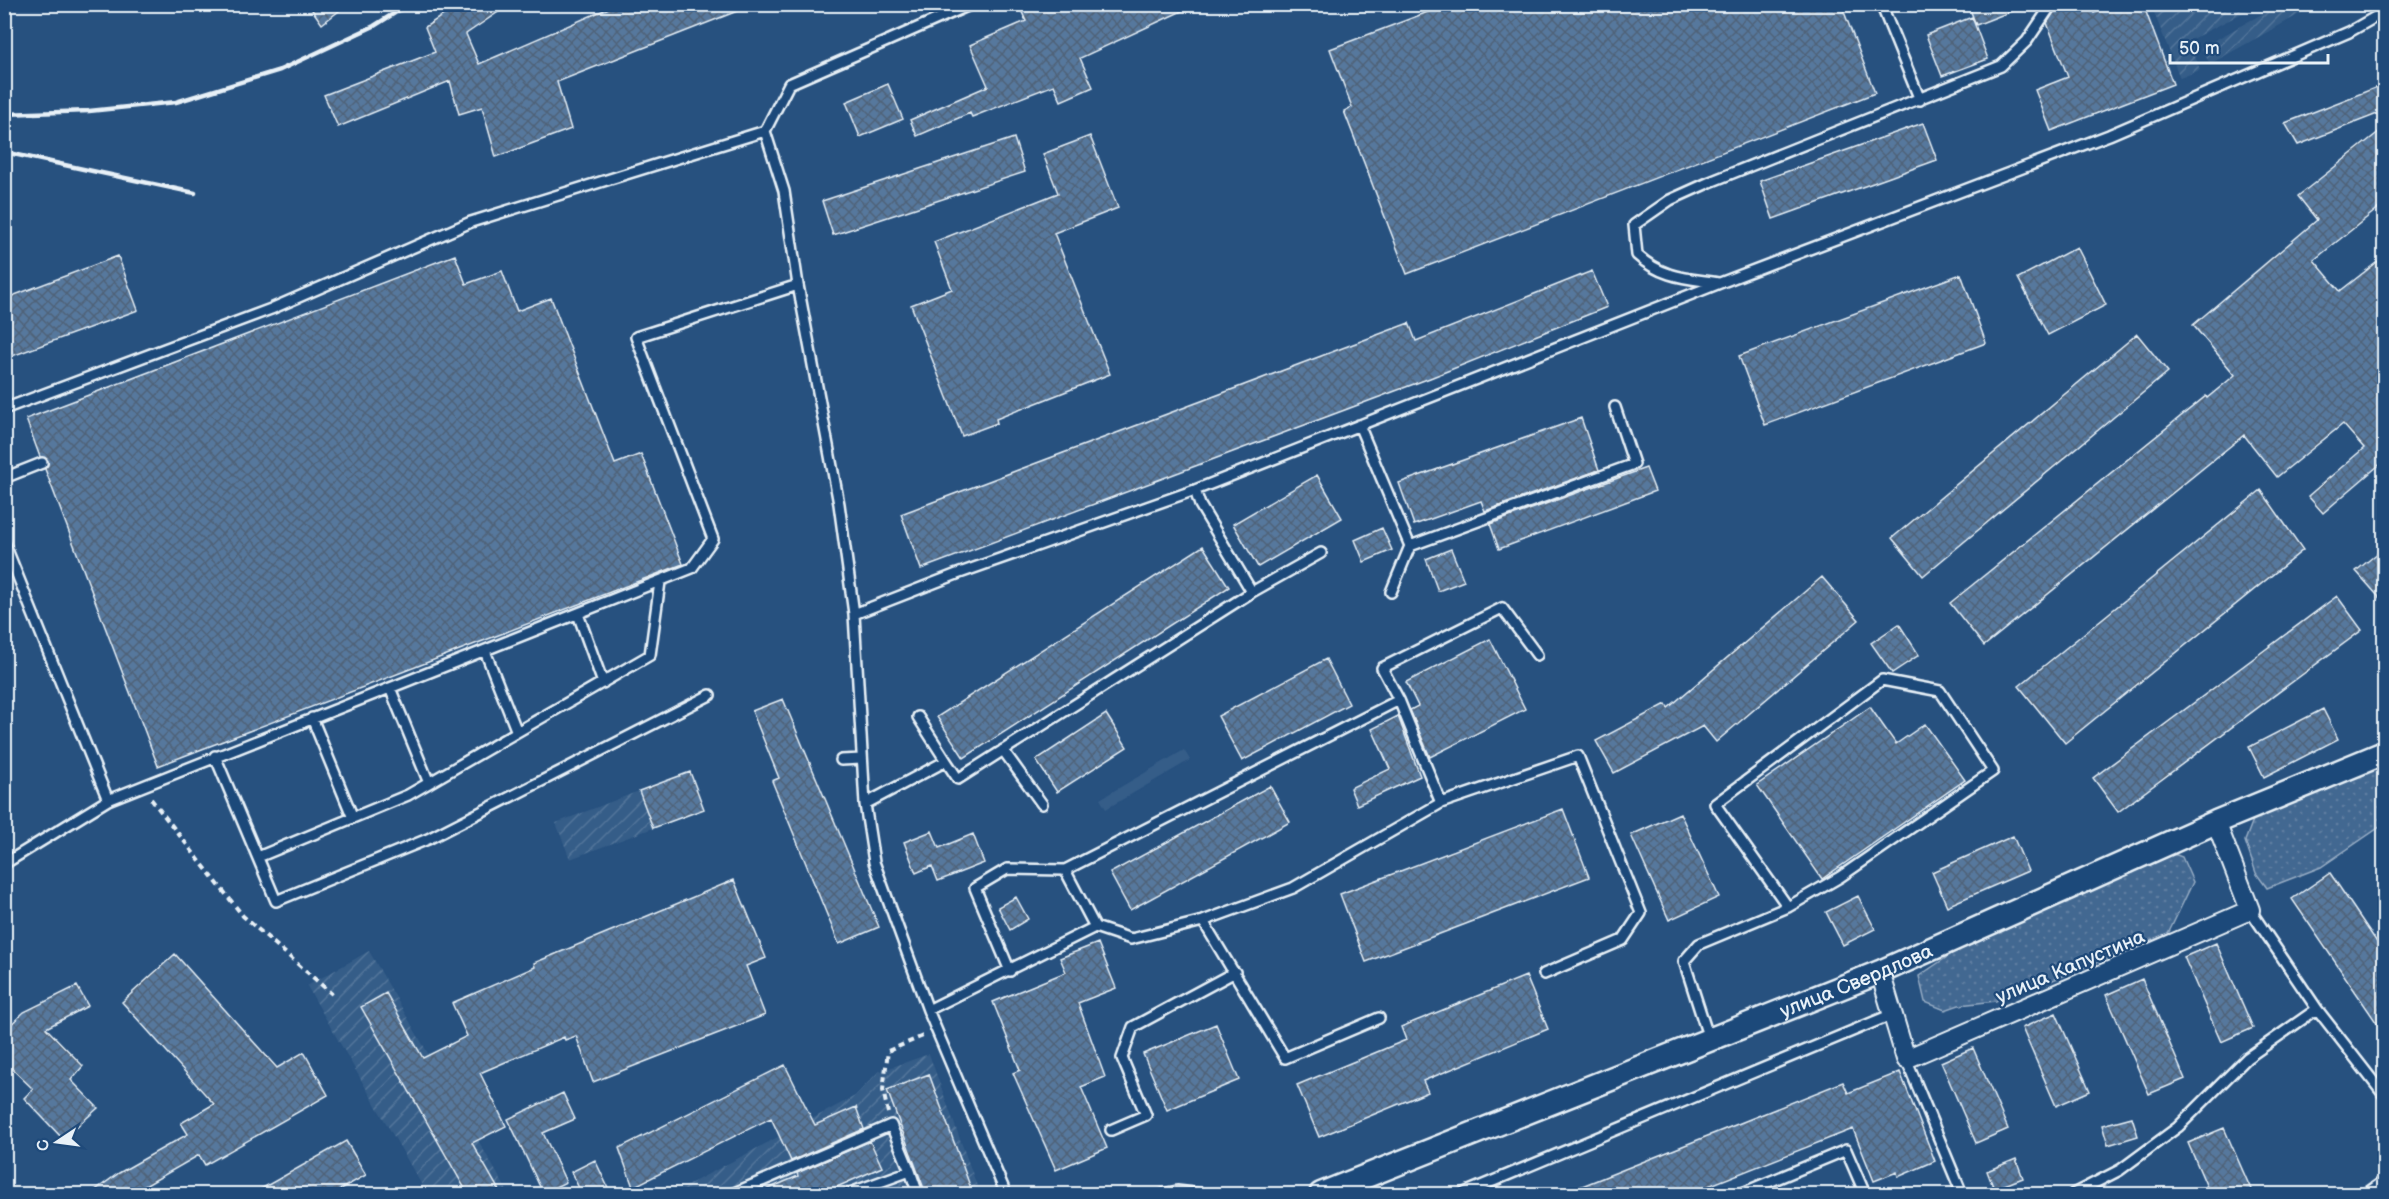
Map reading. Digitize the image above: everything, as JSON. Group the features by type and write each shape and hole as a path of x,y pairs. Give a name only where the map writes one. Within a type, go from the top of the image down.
{"street":[{"name":"улица Свердлова","path":"1321,1194 1880,972 2216,822 2385,753"},
{"path":"2216,822 2250,910"},
{"name":"улица Капустина","path":"1906,1059 2250,910"},
{"path":"1880,972 1906,1059"}],"lane":[{"path":"972,4 789,84 765,131 784,191 798,285 839,504 854,614 865,804 874,862 928,1011 1006,1194"},
{"path":"1881,4 1920,100"},
{"path":"1720,283 1662,274 1649,266 1637,255 1634,225 1670,200 1710,182 2001,66 2027,40 2052,4"},
{"path":"854,614 957,574 1195,490 1720,283 2109,135 2349,32 2385,12"},
{"path":"4,409 271,309 471,222 765,131"},
{"path":"4,864 108,800 692,568 713,538 636,337 798,285"},
{"path":"1410,546 1634,464 1615,407"},
{"path":"1359,425 1410,546 1392,592"},
{"path":"4,478 42,463"},
{"path":"1195,490 1200,505 1252,592"},
{"path":"4,542 108,800"},
{"path":"918,717 958,779 1252,592 1321,553"},
{"path":"258,857 408,795 650,655 660,582"},
{"path":"1441,803 1399,700 1382,668 1502,608 1537,655"},
{"path":"578,614 603,683"},
{"path":"485,651 517,732"},
{"path":"1709,1039 1684,962 1699,944 1788,907 1840,877 1993,771 1940,691 1882,680 1715,804 1788,907"},
{"path":"390,688 429,783"},
{"path":"215,756 276,901 428,839 710,695"},
{"path":"1011,971 975,888 1007,869 1065,870 1399,700"},
{"path":"312,718 353,818"},
{"path":"1003,750 1042,804"},
{"path":"1065,870 1095,927 1131,939 1203,921 1293,888 1441,803 1578,756 1641,913 1623,940 1544,974"},
{"path":"841,760 862,759"},
{"path":"865,804 946,761"},
{"path":"2250,910 2317,1009 2385,1095"},
{"path":"1203,921 1285,1058 1379,1018"},
{"path":"928,1011 967,989 1011,971 1095,927"},
{"path":"1111,1130 1146,1115 1122,1058 1133,1027 1235,972"},
{"path":"2073,1194 2120,1170 2178,1127 2247,1058 2317,1009"},
{"path":"1462,1194 1893,1014"},
{"path":"1906,1059 1962,1194"},
{"path":"732,1194 891,1125 918,1194"},
{"path":"1740,1194 1846,1150 1865,1194"},
{"path":"849,1194 910,1171"},
{"path":"2366,1194 2385,1181"},
{"path":"1163,1194 1177,1191 1202,1194"}],"path":[{"path":"141,787 243,916 332,994"},
{"path":"891,1125 883,1090 888,1051 936,1030"}],"shaded area":[{"path":"2151,5 2258,5 2190,40 2200,70 2180,78"},
{"path":"2278,5 2316,5 2210,64 2201,48"},
{"path":"1184,750 1190,760 1106,809 1100,799"},
{"path":"2384,762 2384,824 2321,867 2267,888 2256,873 2245,841 2253,820"},
{"path":"639,791 653,828 570,859 556,823"},
{"path":"2174,854 2182,857 2193,882 2168,934 2033,988 2016,984 1996,1001 1959,1005 1945,1010 1925,1002 1919,976 1956,951"},
{"path":"369,951 509,1194 427,1194 307,986"},
{"path":"929,1054 980,1194 671,1194 855,1096 878,1072"}],"building":[{"path":"308,4 348,4 322,24"},
{"path":"460,4 510,4 466,34 479,64 618,4 750,6 557,82 571,129 496,157 482,107 459,114 450,81 338,127 324,95 435,52 425,27"},
{"path":"1034,4 1197,4 1080,58 1093,87 1061,101 1054,85 972,117 970,113 917,136 910,120 988,86 970,45 1026,21 1021,10"},
{"path":"1449,4 1841,4 1875,93 1407,274 1344,111 1352,107 1330,49"},
{"path":"1968,4 2025,4 2025,6 1976,25"},
{"path":"2059,4 2093,4 2094,13 2116,4 2143,4 2173,84 2051,131 2035,90 2068,77 2047,23"},
{"path":"1972,17 1988,59 1942,76 1926,35"},
{"path":"888,84 903,119 860,137 846,102"},
{"path":"2385,84 2385,111 2298,145 2285,123"},
{"path":"1923,123 1937,160 1773,219 1760,181"},
{"path":"2385,127 2385,203 2314,260 2340,291 2385,256 2385,460 2323,513 2308,496 2364,448 2343,424 2277,477 2244,435 1984,646 1950,603 2235,375 2193,325 2317,220 2298,196"},
{"path":"1090,136 1118,208 1054,233 1110,374 996,419 997,423 962,436 911,305 952,289 934,242 1058,193 1043,154"},
{"path":"1014,138 1025,172 833,235 822,201"},
{"path":"2077,247 2106,305 2048,335 2018,278"},
{"path":"455,255 466,284 502,271 517,311 551,298 615,464 641,454 683,564 158,766 45,469 48,461 40,457 26,419"},
{"path":"118,256 138,310 4,359 4,299"},
{"path":"1592,271 1607,307 1430,378 921,569 901,514 1409,323 1416,341"},
{"path":"1961,274 1986,343 1765,425 1739,356"},
{"path":"2137,334 2168,372 1923,576 1892,538"},
{"path":"1581,418 1599,470 1485,511 1481,501 1414,525 1399,483"},
{"path":"1646,468 1655,491 1499,549 1490,524"},
{"path":"1317,475 1342,518 1258,567 1233,524"},
{"path":"2261,490 2303,550 2065,743 2019,686"},
{"path":"1382,528 1392,550 1364,562 1355,540"},
{"path":"1203,546 1229,587 964,758 937,717"},
{"path":"2385,547 2385,604 2356,571"},
{"path":"1451,549 1464,581 1438,591 1426,559"},
{"path":"1822,577 1859,620 1716,742 1703,726 1614,773 1596,741 1666,704 1668,708"},
{"path":"2337,596 2362,630 2118,812 2093,778"},
{"path":"1899,624 1919,655 1892,673 1871,643"},
{"path":"1490,639 1525,709 1430,757 1410,710 1418,706 1406,682"},
{"path":"1326,659 1349,704 1242,761 1218,716"},
{"path":"783,699 879,927 839,944 772,781 779,778 752,711"},
{"path":"1870,707 1896,744 1925,724 1965,780 1822,879 1757,785"},
{"path":"2323,709 2338,739 2264,777 2249,747"},
{"path":"1106,714 1127,747 1057,792 1036,760"},
{"path":"1398,716 1420,776 1357,805 1350,788 1390,769 1372,729"},
{"path":"690,772 704,809 653,828 639,791"},
{"path":"1270,786 1290,822 1130,910 1110,873"},
{"path":"1563,809 1589,877 1366,962 1340,894"},
{"path":"1680,813 1719,897 1669,920 1631,835"},
{"path":"932,831 939,848 973,834 984,863 938,881 932,866 916,873 904,842"},
{"path":"2013,836 2028,871 1947,906 1932,872"},
{"path":"2330,873 2385,954 2385,1035 2292,899"},
{"path":"734,880 766,958 746,966 765,1015 593,1082 576,1036 565,1040 564,1037 480,1073 506,1126 472,1143 501,1194 468,1194 361,1007 386,993 423,1058 467,1036 452,1003 535,967 534,963"},
{"path":"1858,896 1875,929 1843,945 1826,912"},
{"path":"1016,897 1028,919 1010,930 998,907"},
{"path":"1098,943 1116,988 1078,1003 1105,1077 1081,1087 1107,1148 1056,1170 1013,1073 1020,1070 993,1002 1066,972 1060,958"},
{"path":"2216,943 2253,1028 2221,1042 2184,957"},
{"path":"175,954 277,1068 304,1052 328,1095 205,1165 199,1155 131,1194 90,1194 119,1173 188,1134 181,1123 214,1104 122,1002"},
{"path":"1526,976 1548,1029 1423,1081 1428,1092 1319,1137 1297,1085 1406,1040 1401,1027"},
{"path":"2142,979 2185,1079 2149,1094 2106,995"},
{"path":"77,986 88,1006 46,1028 83,1066 71,1080 98,1108 63,1139 24,1098 33,1089 4,1061 4,1031 24,1012"},
{"path":"2056,1013 2090,1091 2056,1106 2022,1028"},
{"path":"1216,1024 1239,1080 1167,1110 1143,1054"},
{"path":"1973,1048 2008,1129 1976,1143 1941,1062"},
{"path":"785,1065 815,1125 856,1107 864,1129 791,1161 771,1118 633,1187 619,1148"},
{"path":"1900,1072 1935,1161 1898,1177 1897,1172 1874,1181 1853,1129 1688,1194 1562,1194 1843,1082 1848,1093"},
{"path":"929,1074 973,1194 926,1194 887,1090"},
{"path":"563,1093 575,1119 543,1133 566,1182 543,1193 508,1119"},
{"path":"2132,1117 2138,1136 2108,1145 2102,1125"},
{"path":"2224,1128 2253,1194 2210,1194 2188,1143"},
{"path":"346,1141 366,1175 332,1194 252,1194"},
{"path":"870,1141 882,1167 821,1194 756,1194 798,1176 797,1173"},
{"path":"2016,1159 2023,1178 1994,1189 1987,1171"},
{"path":"595,1160 611,1194 582,1194 571,1172"}],"railway":[{"path":"4,114 89,111 176,102 280,70 374,26 409,4"},
{"path":"4,152 195,193"}]}
